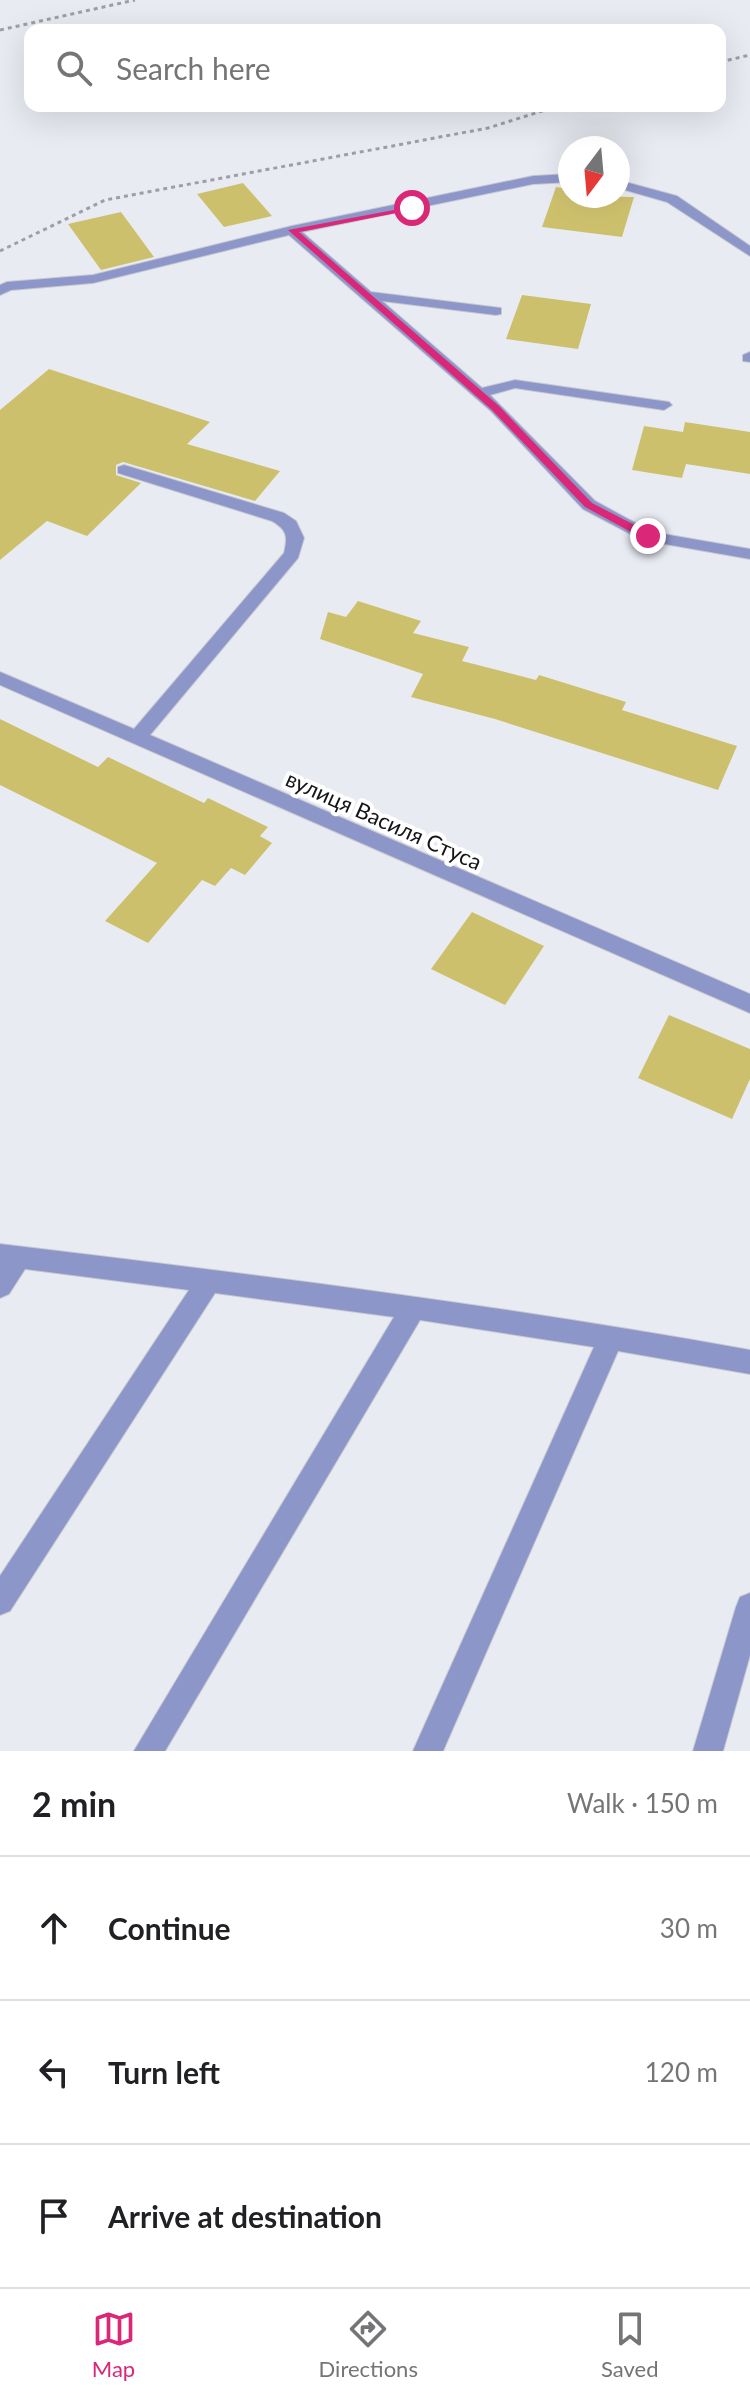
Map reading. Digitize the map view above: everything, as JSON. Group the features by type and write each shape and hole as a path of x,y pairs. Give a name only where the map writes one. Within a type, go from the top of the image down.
{"street":[{"path":"0,291 7,286 93,279 292,230 533,180 558,179"},
{"path":"630,187 672,199 750,252"},
{"path":"292,230 478,393 589,505 648,536 750,554"},
{"path":"363,295 496,311"},
{"path":"478,393 515,384 664,405"},
{"path":"124,470 278,517 290,525 296,538 292,554 137,738"},
{"name":"вулиця Василя Стуса","path":"0,678 750,1004"},
{"path":"0,1286 10,1256 414,1307 612,1336 750,1362"},
{"path":"0,1601 209,1281"},
{"path":"149,1751 414,1307"},
{"path":"428,1751 612,1336"},
{"path":"708,1751 750,1607"}],"path":[{"path":"27,24 135,0"},
{"path":"0,30 24,25"},
{"path":"726,61 750,55"},
{"path":"0,251 105,200 488,128 539,112"}],"building":[{"path":"243,183 272,216 224,227 197,194"},
{"path":"556,187 558,208 630,208 630,197 634,197 622,237 542,227"},
{"path":"121,212 154,257 101,270 68,224"},
{"path":"522,295 591,304 578,349 506,339"},
{"path":"49,369 210,422 187,444 280,471 255,501 123,462 116,465 116,475 141,483 87,536 47,521 0,560 0,410"},
{"path":"685,422 750,432 750,474 686,464 682,478 632,470 644,426 683,432"},
{"path":"358,601 421,621 413,633 469,647 462,661 536,680 539,675 626,702 622,710 737,746 718,790 495,719 411,697 423,674 320,639 328,612 346,617"},
{"path":"0,719 98,767 108,757 204,803 208,798 268,827 260,836 272,843 245,875 231,868 215,886 202,880 148,943 105,921 157,863 0,785"},
{"path":"472,912 544,946 505,1005 431,969"},
{"path":"669,1015 750,1049 750,1079 732,1119 638,1078"}],"route":[{"path":"412,208 292,230 496,408 589,505 648,536"}]}
